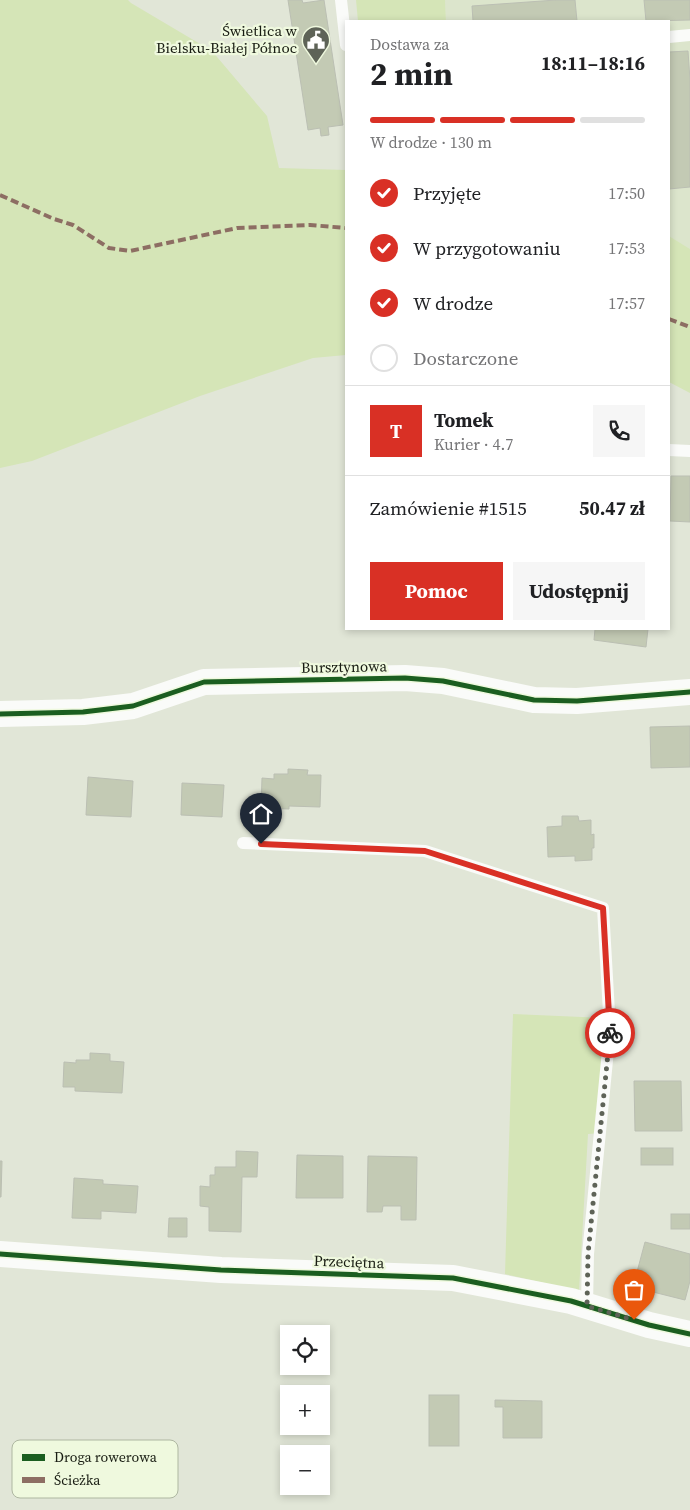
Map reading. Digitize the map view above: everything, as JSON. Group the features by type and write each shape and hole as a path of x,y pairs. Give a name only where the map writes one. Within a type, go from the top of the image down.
{"street":[{"name":"Bursztynowa","path":"0,714 84,712 134,706 204,682 405,678 443,682 534,700 578,701 690,692"},
{"name":"Przeciętna","path":"0,1254 220,1270 453,1278 513,1288 587,1306 649,1325 690,1334"}],"lane":[{"path":"341,0 345,36"},
{"path":"670,37 690,35"},
{"path":"670,450 690,451"},
{"path":"243,843 425,851 603,908 610,1030 588,1254 587,1306"}],"shaded area":[{"path":"445,0 690,0 690,249 670,237 670,20 446,20"}],"green space":[{"path":"0,0 128,0 212,51 267,116 279,168 345,170 345,355 313,358 200,396 32,461 0,468"},
{"path":"356,0 445,0 446,20 358,20"},
{"path":"670,237 690,249 690,393 670,383"},
{"path":"513,1014 605,1018 602,1133 588,1134 579,1291 505,1274"}],"building":[{"name":"Świetlica w Bielsku-Białej Północ","path":"288,0 302,0 303,3 324,0 343,125 328,127 329,135 321,136 320,128 308,130"},
{"path":"575,0 577,20 473,20 472,6"},
{"path":"644,0 690,0 690,20 646,20"},
{"path":"688,51 690,80 690,187 670,189 670,52"},
{"path":"671,476 690,476 690,522 670,521"},
{"path":"595,630 648,630 646,647 594,640"},
{"path":"690,726 690,767 651,768 650,727"},
{"path":"288,769 308,770 307,775 321,775 320,807 289,806 289,809 261,808 262,778 274,779 274,774 288,774"},
{"path":"88,777 133,781 131,817 86,815"},
{"path":"182,783 224,785 222,817 181,815"},
{"path":"562,816 578,816 579,821 591,820 591,835 594,834 592,860 575,861 575,856 548,857 547,827 562,826"},
{"path":"90,1053 110,1054 110,1061 124,1062 122,1093 75,1091 75,1087 63,1087 64,1062 76,1063 76,1060 90,1060"},
{"path":"634,1081 681,1081 682,1131 635,1131"},
{"path":"641,1148 673,1148 673,1165 641,1165"},
{"path":"236,1151 258,1152 257,1177 242,1177 241,1232 209,1231 209,1207 200,1206 200,1186 210,1187 210,1175 215,1175 215,1167 236,1167"},
{"path":"297,1155 343,1156 343,1198 296,1198"},
{"path":"368,1156 417,1157 416,1220 401,1220 401,1206 383,1206 382,1212 367,1212"},
{"path":"0,1161 2,1161 1,1197 0,1197"},
{"path":"74,1178 103,1180 103,1184 138,1186 136,1213 101,1211 101,1219 72,1218"},
{"path":"671,1214 690,1214 690,1229 671,1229"},
{"path":"169,1218 187,1218 187,1237 168,1237"},
{"path":"645,1242 690,1254 690,1281 685,1300 633,1287"},
{"path":"429,1395 459,1395 459,1446 429,1446"},
{"path":"495,1400 542,1401 542,1438 503,1438 503,1407 495,1407"}],"marked path":[{"path":"0,195 54,219 73,225 109,248 130,251 237,228 310,225 345,228"},
{"path":"670,319 690,327"}],"cycle path":[{"path":"0,714 83,712 133,706 204,682 405,678 443,681 534,700 577,701 690,692"},
{"path":"0,1254 221,1270 453,1278 571,1301 649,1325 690,1334"}],"way so far":[{"path":"610,1033 588,1254 587,1306 634,1320"}],"place":[{"name":"Świetlica w Bielsku-Białej Północ","path":"316,64"}],"route":[{"path":"261,844 425,851 603,908 610,1033"}]}
